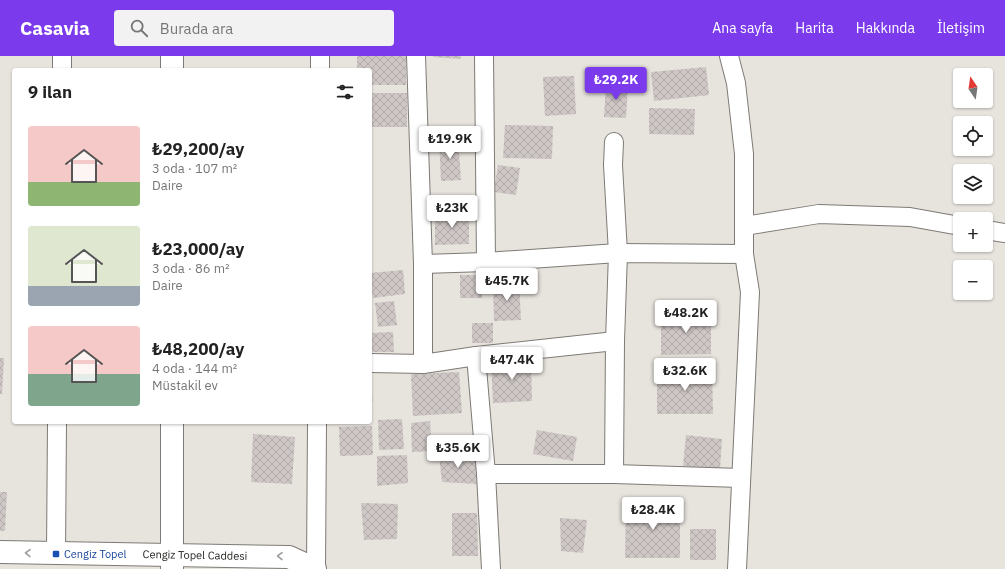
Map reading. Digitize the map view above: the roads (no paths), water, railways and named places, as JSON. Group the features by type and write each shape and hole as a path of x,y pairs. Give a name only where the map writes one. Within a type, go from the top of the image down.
{"street":[{"path":"62,56 62,68"},
{"path":"172,56 172,68"},
{"path":"320,56 320,68"},
{"path":"416,56 423,264 423,364"},
{"path":"484,56 486,262"},
{"path":"729,56 736,83 744,154 744,254 750,292 737,569"},
{"path":"614,142 613,165 618,253 615,341 614,474"},
{"path":"744,226 819,214 910,217 953,225"},
{"path":"993,231 1005,233"},
{"path":"423,264 486,262 618,253 744,254"},
{"path":"372,363 423,364 476,356 615,341"},
{"path":"476,356 486,474 491,569"},
{"path":"56,554 57,424"},
{"path":"172,424 172,562"},
{"path":"316,569 317,424"},
{"path":"486,474 614,474 741,478"},
{"name":"Cengiz Topel Caddesi","path":"0,552 56,554 172,562 289,556 316,569"}],"place":[{"name":"Cengiz Topel","path":"56,554"}]}
